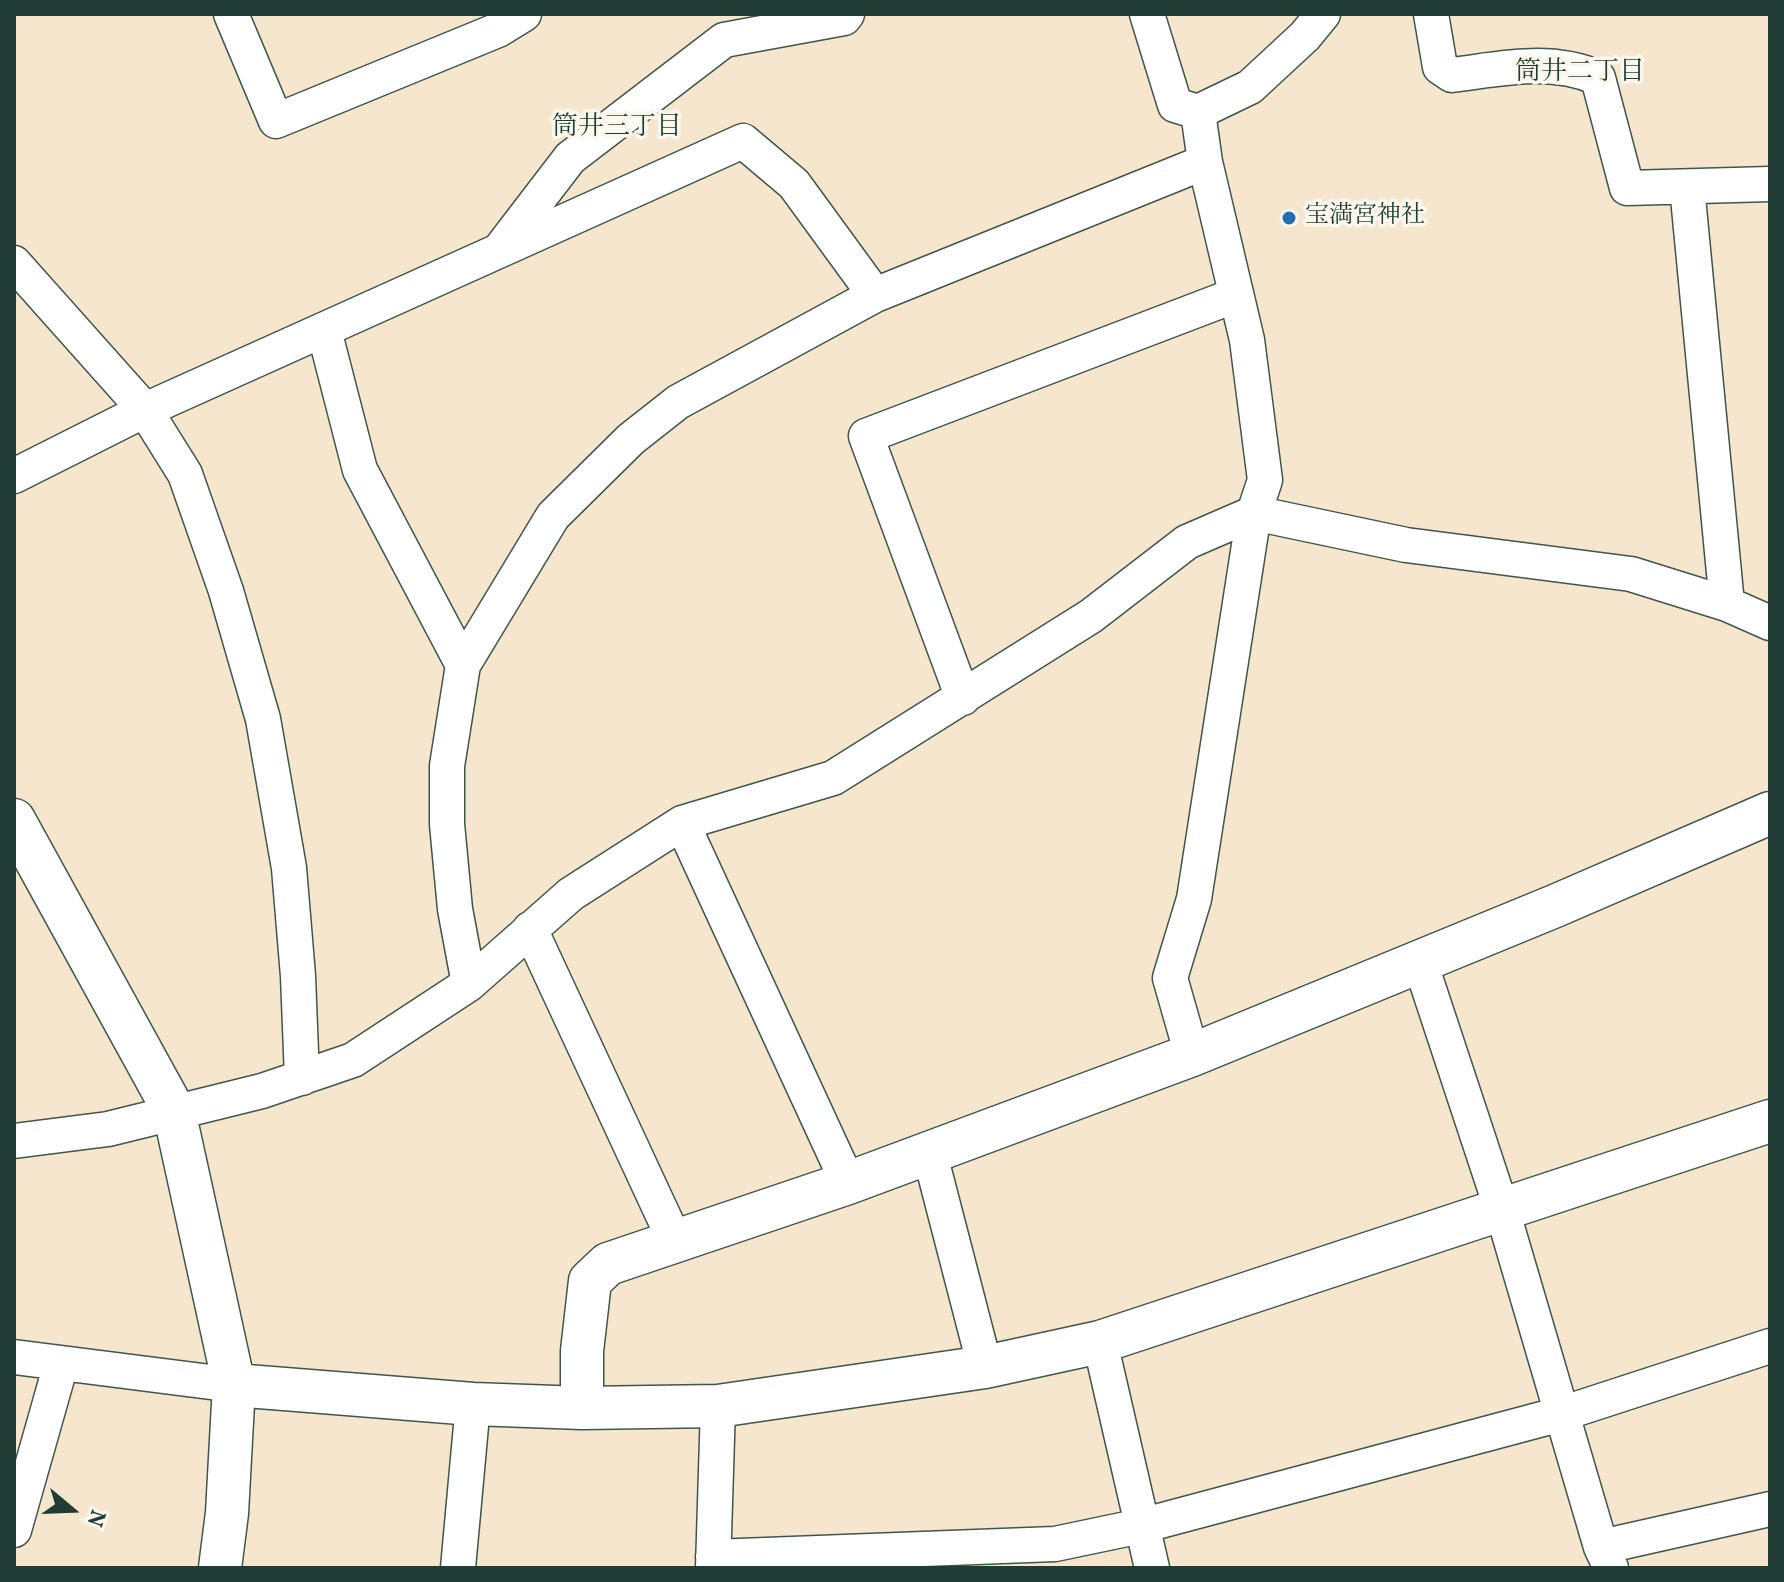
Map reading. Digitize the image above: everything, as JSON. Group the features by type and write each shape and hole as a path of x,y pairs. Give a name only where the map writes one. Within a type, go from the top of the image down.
{"street":[{"path":"231,14 276,121 498,30 524,14"},
{"path":"499,251 570,158 724,40 844,18 847,14"},
{"path":"1147,14 1175,105 1198,112 1250,87 1305,36 1323,14"},
{"path":"1431,14 1440,67 1452,75 1541,64 1580,70 1598,78 1627,188 1770,184"},
{"path":"1192,1055 1170,978 1194,899 1254,513 1265,480 1247,340 1205,162 1198,112"},
{"path":"14,476 145,410 743,141 794,184 875,295"},
{"path":"469,984 455,909 447,824 447,766 463,665 553,516 631,439 678,402 875,295 1205,162"},
{"path":"1687,187 1727,604"},
{"path":"14,263 145,410 185,474 226,591 263,719 289,868 302,1078"},
{"path":"963,698 866,436 1236,295"},
{"path":"324,330 360,470 463,665"},
{"path":"14,1141 108,1129 262,1091 353,1060 469,984 571,894 682,823 833,778 1091,616 1187,542 1254,513 1406,545 1631,574 1727,604 1770,623"},
{"path":"582,1408 582,1351 590,1281 608,1264 848,1183 1192,1055 1770,813"},
{"path":"14,820 174,1111 234,1385 227,1513 220,1568"},
{"path":"682,823 848,1183"},
{"path":"530,929 675,1241"},
{"path":"1420,962 1502,1210 1606,1557 1770,1509"},
{"path":"14,1357 234,1385 473,1404 582,1408 718,1406 985,1367 1100,1342 1770,1121"},
{"path":"929,1151 985,1367"},
{"path":"1100,1342 1152,1568"},
{"path":"718,1406 713,1563 1055,1544 1141,1526 1561,1414 1770,1346"},
{"path":"14,1530 61,1364"},
{"path":"458,1568 473,1404"}],"place":[{"name":"宝満宮神社","path":"1289,218"}],"district":[{"name":"筒井二丁目","path":"1580,74"},
{"name":"筒井三丁目","path":"617,129"}]}
